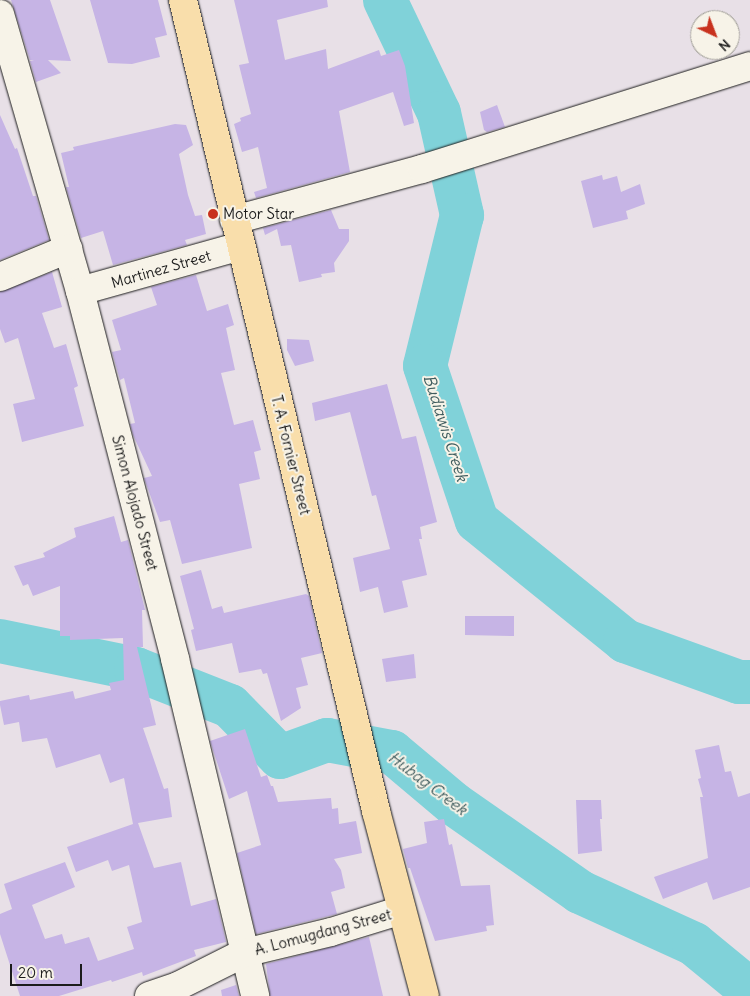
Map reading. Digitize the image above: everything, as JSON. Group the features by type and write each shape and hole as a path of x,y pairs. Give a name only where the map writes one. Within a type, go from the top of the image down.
{"main road":[{"name":"T. A. Fornier Street","path":"183,0 376,812 425,996"}],"street":[{"name":"Simon Alojado Street","path":"0,14 80,292 175,658 255,996"},
{"name":"Martinez Street","path":"80,292 238,233 478,150 750,66"},
{"path":"0,276 68,249"},
{"name":"A. Lomugdang Street","path":"149,996 178,986 244,953 331,932 402,910"}],"building":[{"path":"11,0 50,0 71,61 48,60 61,73 36,82 30,61 34,60 30,60"},
{"path":"90,0 158,0 167,35 155,38 160,57 132,64 108,63"},
{"path":"234,0 327,0 328,7 277,20 285,60 326,49 328,69 379,50 381,56 399,50 405,66 414,123 404,126 393,92 339,111 350,172 256,198 254,192 267,188 258,147 242,152 234,124 241,121 240,118 251,114 239,65 249,63"},
{"path":"497,105 505,127 487,132 484,130 480,112"},
{"path":"0,115 15,149 17,148 33,196 36,196 49,240 0,260"},
{"path":"175,124 186,125 193,145 179,154 188,195 195,216 202,215 206,234 185,240 187,245 113,265 103,231 81,238 66,187 69,187 61,153 74,150 73,147"},
{"path":"602,175 603,180 617,176 621,192 640,184 645,204 626,211 628,219 593,228 581,181"},
{"path":"331,210 339,229 349,229 349,241 334,263 335,272 321,274 322,277 299,282 291,245 281,246 277,229 265,235 263,228"},
{"path":"52,272 62,307 42,313 54,348 66,344 78,386 74,388 84,426 22,442 13,404 35,399 18,338 5,343 0,329 0,292"},
{"path":"196,275 207,311 228,304 234,325 226,328 235,370 221,373 234,425 253,420 261,450 254,452 260,479 239,484 252,548 182,564 170,520 160,522 144,478 152,476 133,435 130,424 135,423 124,378 120,380 112,352 121,350 112,320 157,305 151,287"},
{"path":"287,339 309,340 314,361 295,366 287,350"},
{"path":"387,384 402,439 416,436 437,522 420,527 422,539 419,539 427,575 402,581 408,607 384,613 378,587 360,592 353,558 390,549 376,495 372,496 350,412 315,421 312,403"},
{"path":"114,516 121,542 128,540 145,610 142,610 143,647 137,647 156,725 143,728 164,789 168,788 172,817 138,823 154,868 181,862 191,906 216,899 226,942 194,950 196,956 143,976 142,972 59,996 20,996 0,934 0,914 12,909 4,884 65,862 75,887 32,905 45,939 62,934 65,944 89,937 98,961 134,949 127,927 142,922 129,865 112,871 108,860 76,872 67,847 133,824 124,778 110,783 100,754 56,768 47,738 22,742 19,722 4,725 0,705 0,701 29,695 30,700 73,691 75,699 111,690 109,683 124,680 123,638 70,640 70,636 60,636 60,586 33,596 28,584 23,586 14,566 45,557 43,553 76,537 74,528"},
{"path":"201,570 212,609 222,606 224,613 306,594 309,596 322,653 301,658 308,685 296,688 301,708 281,721 267,673 263,674 261,669 239,673 232,643 196,651 191,630 194,629 180,576"},
{"path":"465,616 514,616 514,636 465,635"},
{"path":"414,654 416,678 386,682 382,659"},
{"path":"245,729 261,777 267,775 278,802 331,798 332,809 338,808 339,824 356,821 362,853 334,859 341,870 345,888 331,892 337,914 256,934 237,853 261,845 247,791 229,799 210,741"},
{"path":"719,745 725,772 731,771 738,797 750,793 750,887 713,900 707,882 663,899 654,877 708,858 700,797 703,797 698,779 701,778 695,750"},
{"path":"576,800 601,800 602,851 578,854"},
{"path":"444,819 449,845 452,844 461,886 490,885 494,925 486,926 487,931 435,941 410,868 408,868 403,849 427,843 424,822"},
{"path":"369,937 383,996 270,996 266,964"},
{"path":"236,985 239,996 222,996 221,990"}],"waterway":[{"name":"Budiawis Creek","path":"385,0 439,113 462,215 425,366 477,521 625,641 739,682 750,682"},
{"name":"Hubag Creek","path":"0,641 136,669 230,706 280,757 327,740 392,752 454,804 580,892 694,944 750,990"}],"place":[{"name":"Motor Star","path":"213,214"}]}
